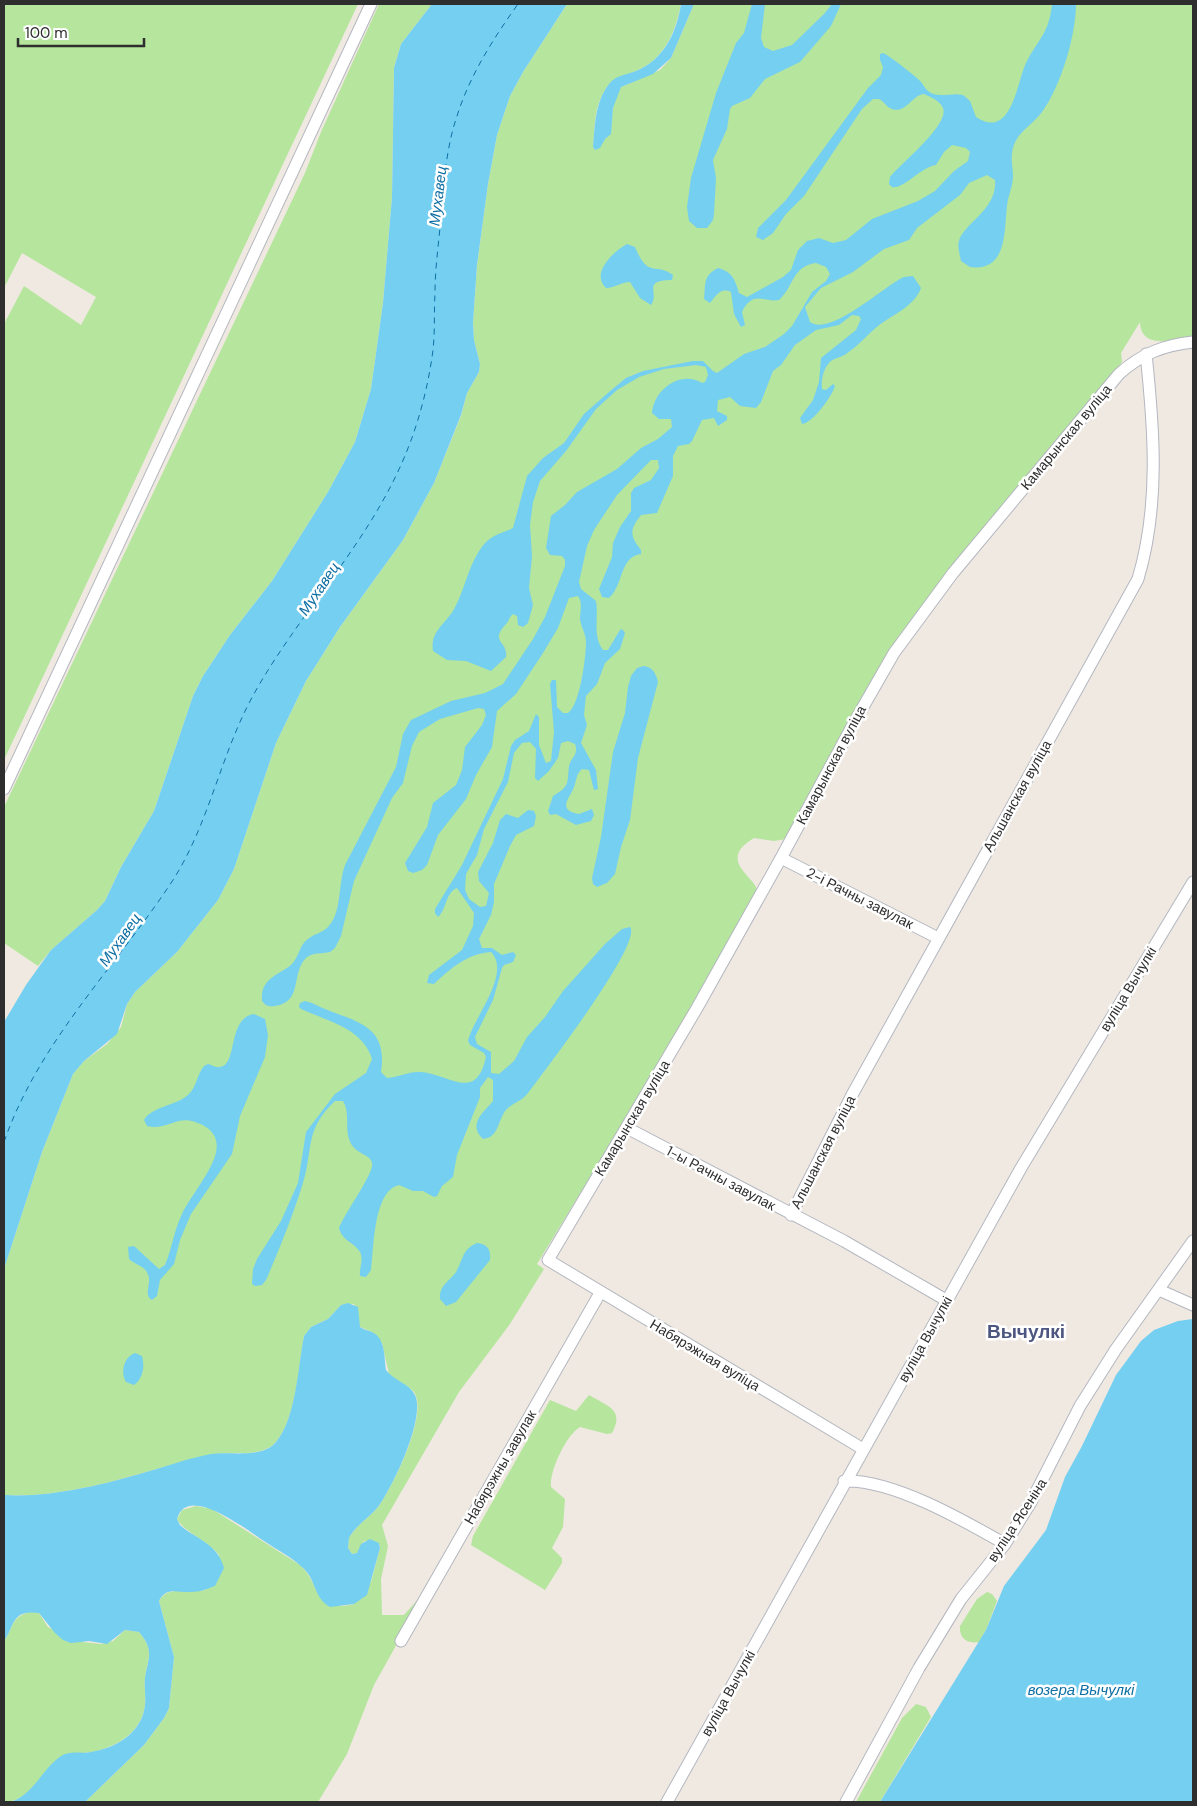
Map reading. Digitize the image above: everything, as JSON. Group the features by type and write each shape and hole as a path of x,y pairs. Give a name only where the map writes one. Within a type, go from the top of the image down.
{"street":[{"path":"4,789 371,4"},
{"name":"Камарынская вуліца","path":"548,1260 628,1128 781,858 863,706 913,625 953,573 1119,374 1146,354 1164,347 1193,342"},
{"name":"Альшанская вуліца","path":"790,1215 852,1095 1138,578 1151,528 1154,438 1146,354"},
{"name":"2-і Рачны завулак","path":"781,858 938,938"},
{"name":"вуліца Вычулкі","path":"667,1802 946,1300 1072,1081 1193,882"},
{"name":"1-ы Рачны завулак","path":"628,1128 790,1215 844,1241 946,1300"},
{"name":"вуліца Ясеніна","path":"846,1802 919,1668 961,1599 1005,1544 1032,1502 1080,1406 1116,1349 1193,1241"},
{"name":"Набярэжная вуліца","path":"548,1260 600,1293 863,1449"},
{"path":"1159,1290 1193,1305"},
{"name":"Набярэжны завулак","path":"401,1641 600,1293"},
{"path":"844,1482 864,1482 891,1489 960,1518 1005,1544"}],"green space":[{"path":"4,4 358,4 4,760 4,324 24,286 81,325 96,297 22,253 4,288"},
{"path":"379,4 432,4 401,44 394,68 392,197 383,303 371,389 355,442 328,492 272,581 230,635 203,676 193,696 154,811 121,867 105,901 51,950 38,966 4,943 4,807 305,173 321,132"},
{"path":"567,4 681,4 672,34 667,44 654,60 646,66 615,80 605,90 597,110 593,147 608,136 616,95 621,87 660,70 671,58 694,4 1193,4 1193,337 1169,341 1152,340 1146,337 1142,331 1140,322 1121,353 1122,362 934,589 894,645 786,839 774,841 754,838 743,846 738,854 741,868 756,886 757,891 653,1074 537,1264 544,1269 510,1324 459,1392 382,1525 388,1546 381,1579 382,1615 404,1615 428,1588 374,1685 347,1754 318,1802 85,1802 144,1745 169,1708 174,1657 159,1601 167,1593 173,1591 206,1590 219,1555 181,1524 177,1519 182,1510 196,1506 212,1509 300,1565 324,1601 331,1605 341,1606 354,1604 371,1582 380,1548 379,1543 364,1541 357,1553 352,1554 348,1548 349,1538 384,1498 407,1451 413,1433 417,1417 417,1402 414,1392 389,1374 382,1343 372,1332 360,1327 354,1304 341,1305 328,1319 311,1327 304,1336 298,1376 288,1420 283,1432 270,1447 256,1452 223,1453 206,1456 112,1482 75,1490 4,1495 4,1269 42,1152 73,1074 84,1061 107,1044 121,1027 127,1004 135,992 177,952 218,900 234,869 276,743 306,681 340,627 403,540 434,483 461,416 467,393 479,372 480,364 474,340 473,323 477,265 497,135 510,96 523,72"},
{"path":"589,1395 612,1409 616,1418 615,1425 612,1433 607,1434 580,1427 569,1438 560,1454 553,1472 551,1487 565,1499 563,1527 552,1548 562,1558 562,1563 545,1590 471,1545 473,1536 550,1400 576,1411"},
{"path":"987,1592 992,1594 997,1601 986,1630 979,1642 967,1641 962,1637 960,1626 977,1599"},
{"path":"31,1612 39,1613 48,1627 83,1642 101,1644 113,1641 125,1630 139,1632 149,1649 145,1678 145,1705 139,1723 127,1737 101,1750 60,1758 27,1793 13,1801 4,1802 4,1641 13,1623 19,1616"},
{"path":"916,1704 926,1707 931,1717 880,1802 856,1802 902,1718"}],"water":[{"name":"Мухавец","path":"432,4 567,4 523,72 510,96 497,135 477,265 473,323 474,340 480,364 479,372 467,393 461,415 434,483 403,540 340,627 306,681 276,743 234,869 218,900 177,952 135,992 127,1004 117,1034 84,1061 73,1074 42,1152 4,1269 4,1022 26,985 51,950 105,901 121,867 154,811 193,696 203,676 230,635 272,581 328,492 355,442 371,389 383,303 392,197 394,68 401,44"},
{"path":"681,4 694,4 671,58 653,74 621,87 613,108 611,134 605,139 600,148 595,150 593,147 596,114 604,91 615,79 636,71 654,60 668,44"},
{"path":"752,4 765,4 761,38 764,47 773,51 792,45 832,4 841,4 831,26 800,62 765,79 750,98 732,106 730,109 727,129 713,160 716,178 713,220 707,228 697,228 689,221 687,207 691,178 716,93 736,43 744,33"},
{"path":"1052,4 1076,4 1070,45 1061,75 1049,101 1013,146 1013,180 1008,202 1004,237 998,256 991,263 982,267 970,267 961,261 958,248 962,235 986,208 991,199 995,180 987,175 969,183 960,195 917,228 909,240 884,249 853,272 821,288 805,307 810,322 819,325 830,323 843,317 904,277 913,276 921,288 918,295 908,305 878,326 850,351 829,363 823,375 822,389 826,390 833,384 835,386 826,402 811,419 802,424 800,418 813,400 819,382 821,358 856,330 861,319 859,316 852,315 839,325 816,330 795,345 781,365 773,371 761,402 756,408 740,406 730,397 718,400 717,411 727,416 727,420 718,426 714,418 702,420 692,441 689,444 678,446 673,456 673,476 657,513 641,515 634,525 632,533 641,550 641,554 629,560 614,592 609,598 602,597 599,589 612,557 613,543 620,527 631,511 631,493 634,488 651,480 659,468 658,460 651,460 617,495 594,530 587,546 579,582 581,589 596,601 597,632 603,650 608,650 620,630 622,629 625,633 620,649 605,663 597,684 586,696 584,715 587,725 581,743 596,770 598,789 594,790 589,770 582,769 566,803 568,810 572,812 579,814 592,809 594,815 591,821 576,825 556,814 550,815 548,811 553,796 567,784 569,766 576,751 575,744 568,741 561,743 558,758 549,771 538,781 535,778 536,749 530,742 522,743 514,753 508,782 484,829 477,855 466,874 465,890 469,899 480,907 486,906 489,893 479,881 478,872 493,843 500,820 506,814 518,818 528,810 534,811 536,816 534,826 516,835 510,846 494,884 494,902 491,915 479,939 482,948 492,948 502,955 513,952 516,955 513,962 504,965 502,968 493,1000 475,1037 477,1044 491,1052 491,1073 499,1074 514,1061 527,1037 545,1017 563,991 605,944 622,929 630,927 630,938 622,957 590,1008 528,1093 506,1110 495,1132 488,1138 483,1139 478,1134 477,1123 493,1101 493,1080 488,1077 480,1088 480,1097 457,1155 453,1177 442,1186 437,1196 434,1197 423,1191 413,1191 399,1185 390,1190 384,1198 376,1222 371,1270 366,1277 360,1276 362,1258 360,1252 345,1239 339,1228 369,1175 372,1163 368,1157 351,1144 345,1105 343,1101 335,1101 318,1122 314,1132 306,1174 285,1234 266,1280 262,1285 255,1286 252,1284 253,1269 257,1259 281,1221 298,1183 306,1132 335,1094 366,1073 372,1059 361,1040 352,1033 333,1022 301,1009 299,1007 300,1003 305,1001 312,1003 352,1019 372,1032 379,1042 382,1055 381,1072 387,1078 412,1072 421,1072 460,1082 468,1082 476,1079 481,1071 486,1057 484,1053 470,1045 468,1041 494,984 497,972 496,961 491,952 482,953 453,967 434,984 427,983 429,975 462,950 473,926 474,913 457,888 448,897 438,917 435,909 462,865 503,779 511,746 515,740 529,731 536,714 539,717 539,745 546,763 551,761 554,732 550,684 552,680 556,680 557,707 563,713 568,713 576,701 583,669 586,639 580,619 581,604 578,596 569,598 558,628 543,653 516,694 497,711 492,747 476,775 466,799 438,835 427,865 422,870 413,873 408,871 405,863 427,827 433,803 456,785 462,770 465,747 482,725 486,715 484,709 478,708 440,719 419,732 412,746 403,783 392,798 354,881 341,936 335,948 330,952 307,957 299,970 290,999 284,1003 275,1006 265,1004 262,1001 264,987 271,978 294,962 305,942 310,937 326,929 336,914 345,865 396,767 403,734 411,720 451,701 485,693 503,684 533,639 545,617 565,566 565,560 562,556 550,555 546,548 551,516 577,492 617,469 641,448 658,439 672,427 671,419 659,419 652,413 658,396 677,380 686,379 705,382 708,375 706,367 696,365 664,369 639,377 617,390 596,409 566,451 540,481 533,502 530,525 532,556 529,588 533,605 528,623 523,627 518,625 517,616 513,614 501,630 499,638 506,651 506,657 491,671 466,661 447,660 433,651 434,639 438,629 453,611 475,558 486,542 492,537 513,528 527,476 543,458 564,443 584,414 626,378 643,371 693,361 703,361 717,373 744,354 765,347 784,334 792,326 812,292 826,281 830,274 826,267 816,263 802,268 779,300 759,298 750,301 742,312 745,325 741,327 734,314 731,292 721,291 710,303 704,299 706,281 709,274 718,268 727,272 735,280 739,293 747,297 783,277 791,270 798,250 807,241 819,238 833,243 846,240 872,219 918,201 935,191 954,171 968,161 970,152 966,148 952,145 944,152 936,165 924,170 901,185 892,187 889,184 890,177 932,134 943,115 943,108 938,101 924,94 897,110 890,108 879,99 873,99 862,109 804,196 786,214 773,233 763,240 756,237 758,228 786,200 868,88 881,75 883,67 880,54 886,54 902,66 932,93 936,95 963,95 970,101 976,117 988,122 998,121 1011,106 1026,63 1046,30"},
{"path":"627,244 635,247 644,263 648,266 667,271 673,275 672,280 657,282 654,285 654,296 651,305 640,298 630,282 606,288 602,282 602,269 610,257"},
{"path":"644,666 654,671 658,682 638,758 630,820 615,874 607,883 597,887 593,884 592,878 601,837 613,752 625,713 631,676 637,668"},
{"path":"254,1014 265,1019 268,1035 265,1057 240,1116 232,1154 191,1214 180,1240 174,1264 160,1280 157,1296 152,1300 148,1296 148,1274 129,1259 128,1247 134,1246 159,1269 165,1265 179,1220 212,1163 216,1150 215,1138 208,1128 192,1121 186,1120 153,1127 147,1126 144,1120 153,1112 189,1094 204,1066 208,1064 220,1067 226,1064 240,1024 246,1017"},
{"path":"477,1243 488,1248 490,1260 456,1302 446,1306 440,1299 441,1290 456,1272 468,1248"},
{"path":"348,1303 358,1307 360,1327 377,1335 380,1339 384,1349 386,1370 412,1391 415,1395 417,1406 412,1436 391,1485 378,1507 349,1538 348,1548 352,1554 357,1553 361,1544 370,1539 379,1543 380,1548 367,1595 354,1604 330,1607 321,1599 309,1574 291,1558 218,1512 193,1505 183,1509 177,1519 180,1525 211,1547 217,1553 224,1568 215,1586 197,1591 165,1593 159,1601 174,1657 169,1708 164,1718 144,1745 85,1802 11,1802 26,1793 54,1761 64,1754 91,1752 110,1747 126,1738 133,1731 139,1724 145,1705 145,1678 149,1650 139,1632 125,1630 107,1644 89,1641 71,1643 63,1640 55,1633 39,1613 30,1612 19,1616 15,1620 4,1641 4,1495 39,1495 75,1490 211,1454 263,1451 276,1442 288,1420 295,1392 304,1336 311,1327 328,1319 341,1305"},
{"name":"возера Вычулкі","path":"1193,1319 1193,1802 880,1802 986,1630 1004,1586 1046,1530 1065,1477 1116,1375 1141,1341 1154,1330 1178,1321"},
{"path":"135,1353 142,1356 143,1368 141,1376 134,1385 126,1382 123,1369 128,1358"}],"ferry route":[{"path":"4,1142 19,1105 37,1071 58,1038 151,912 186,858 197,835 233,739 255,692 295,630 358,541 378,510 395,477 418,421 433,350 436,274 443,191 453,128 475,72 518,4"}],"district":[{"name":"Вычулкі","path":"1026,1331"}]}
